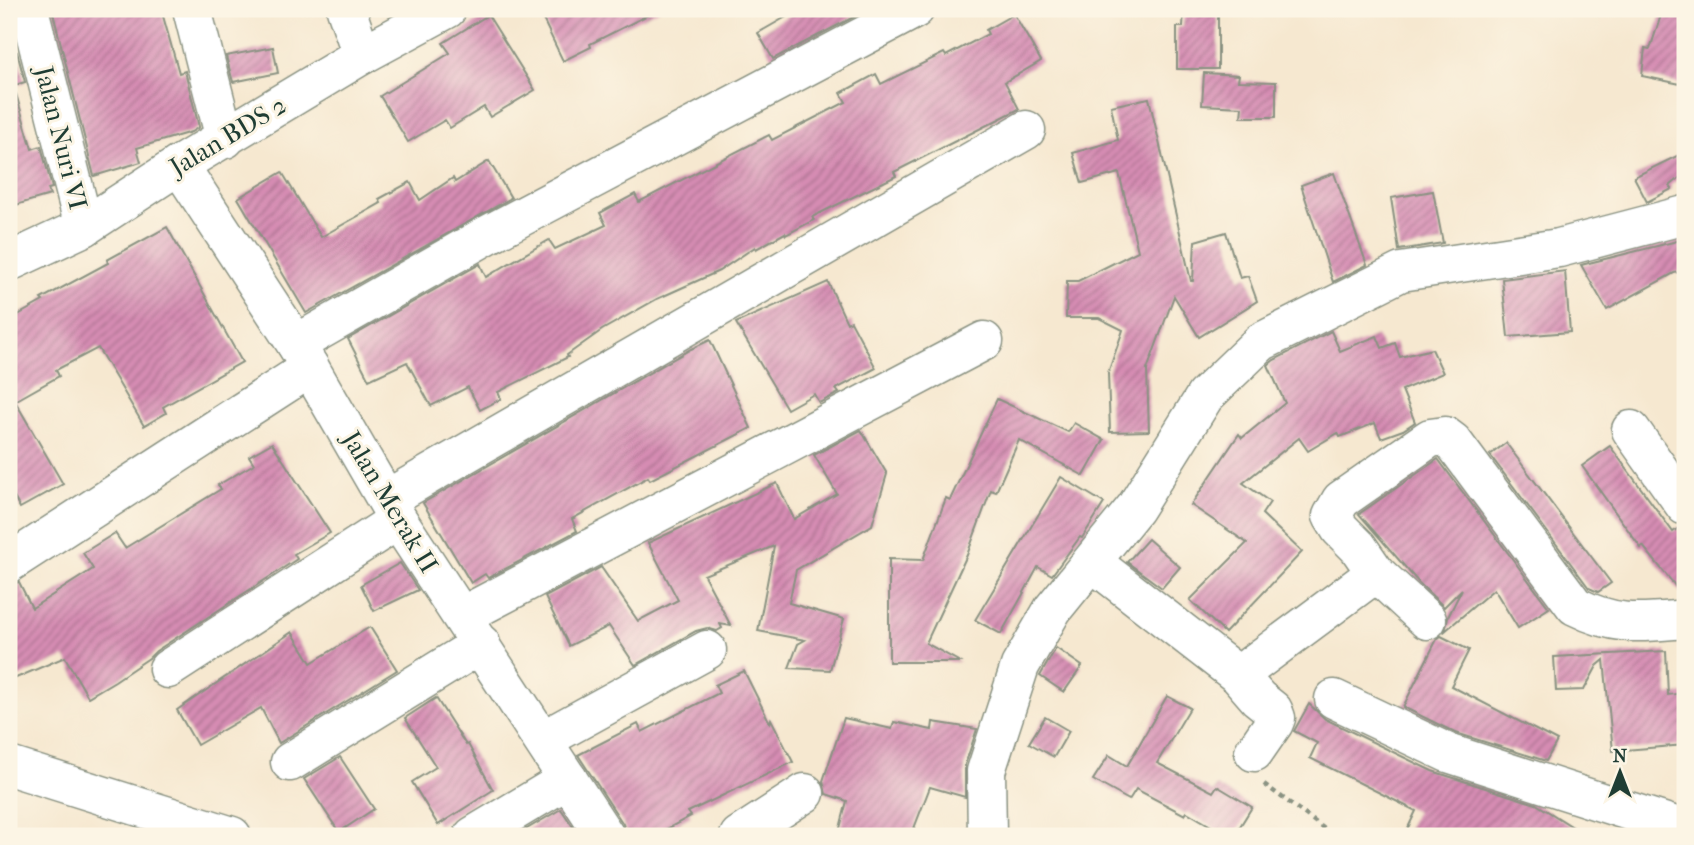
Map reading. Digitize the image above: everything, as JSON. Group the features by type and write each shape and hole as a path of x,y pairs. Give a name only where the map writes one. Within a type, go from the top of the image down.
{"street":[{"name":"Jalan Nuri VI","path":"29,9 84,227"},
{"path":"192,9 225,139"},
{"path":"346,9 362,55"},
{"name":"Jalan BDS 2","path":"9,262 84,227 178,166 362,55 447,9"},
{"path":"9,563 303,356 489,234 915,9"},
{"path":"168,669 393,509 1026,130"},
{"name":"Jalan Merak II","path":"178,166 303,356 393,509 605,836"},
{"path":"987,836 986,771 1020,666 1053,609 1135,508 1205,396 1261,342 1401,272 1559,248 1685,215"},
{"path":"290,762 471,630 984,341"},
{"path":"1631,430 1685,506"},
{"path":"1427,621 1376,573 1358,547 1340,530 1332,516 1341,500 1430,438 1445,436 1453,442 1575,606 1598,618 1637,624 1685,619"},
{"path":"1092,562 1239,676 1258,698 1273,710 1275,723 1254,752"},
{"path":"1252,665 1376,573"},
{"path":"543,740 707,650"},
{"path":"1334,699 1448,753 1668,829"},
{"path":"9,766 232,836"},
{"path":"473,836 568,779"},
{"path":"739,836 805,793"}],"path":[{"path":"1254,752 1253,767 1261,782 1334,836"}],"building":[{"path":"52,9 161,9 179,73 185,71 199,127 191,132 137,148 141,162 94,176"},
{"path":"554,9 660,9 590,44 591,47 563,61 541,15"},
{"path":"800,9 869,9 773,59 758,33"},
{"path":"1184,9 1218,9 1218,69 1177,69 1177,27 1183,27"},
{"path":"1663,9 1685,9 1685,85 1642,76 1645,48 1650,49"},
{"path":"1014,14 1041,61 1005,82 1019,109 894,172 896,176 812,217 814,220 786,235 785,233 756,249 755,247 719,271 657,299 602,330 567,355 568,357 498,392 501,399 480,410 468,387 431,406 407,362 369,380 348,339 480,264 486,277 549,240 555,249 606,225 600,213 635,194 639,202 769,135 772,140 846,102 841,93 876,74 881,84 944,53 946,56 988,34 986,30"},
{"path":"488,15 535,90 490,117 484,107 450,128 445,120 408,142 380,96 450,53 443,43"},
{"path":"273,47 278,73 233,82 226,56"},
{"path":"17,52 25,82 9,87 9,54"},
{"path":"1204,73 1239,75 1238,81 1276,82 1276,117 1241,117 1242,107 1202,105"},
{"path":"16,94 32,149 41,146 52,188 48,189 50,195 9,207 9,95"},
{"path":"1149,98 1191,281 1195,241 1226,232 1240,278 1248,276 1257,301 1199,337 1174,296 1147,370 1149,431 1110,432 1108,373 1123,330 1099,318 1066,318 1067,281 1078,281 1138,251 1119,173 1082,183 1073,153 1118,140 1111,106"},
{"path":"1685,152 1685,173 1670,186 1672,189 1647,202 1634,177"},
{"path":"489,161 511,198 306,313 238,198 282,172 321,237 381,203 379,199 410,182 420,200 453,178 455,182"},
{"path":"1334,173 1367,265 1333,282 1301,185"},
{"path":"1433,191 1443,243 1399,250 1391,198"},
{"path":"167,227 242,362 163,407 166,413 144,426 98,348 56,370 59,376 15,401 63,484 20,508 9,488 9,320"},
{"path":"1685,239 1685,271 1674,273 1607,310 1581,265"},
{"path":"1565,271 1570,332 1508,337 1502,279"},
{"path":"828,282 847,323 851,321 876,368 836,389 839,393 819,403 814,394 787,409 736,323"},
{"path":"1331,331 1340,351 1377,336 1382,348 1395,343 1400,357 1432,349 1443,373 1402,390 1415,422 1403,430 1381,438 1375,423 1340,437 1338,433 1308,451 1299,438 1243,483 1270,502 1262,514 1302,552 1225,633 1190,600 1247,543 1191,505 1239,434 1242,438 1285,403 1268,365"},
{"path":"710,340 751,428 650,480 648,477 572,519 577,531 488,578 485,574 471,583 423,503"},
{"path":"997,399 1068,432 1074,423 1104,440 1084,476 1019,440 996,492 991,490 967,555 926,643 960,662 889,662 889,559 923,560 946,498 950,500"},
{"path":"861,430 887,474 872,525 796,570 789,603 844,619 830,670 789,668 798,644 805,640 758,631 774,546 704,575 731,626 720,624 722,628 717,631 707,628 696,631 635,665 609,626 569,646 545,597 601,567 638,621 678,600 648,543 777,483 794,519 837,494 814,455"},
{"path":"272,443 330,533 294,554 297,559 88,697 65,657 9,681 9,585 19,582 32,608 93,569 83,553 115,533 125,548 221,489 218,485 254,464 249,456"},
{"path":"1506,443 1611,583 1598,592 1589,588 1490,455"},
{"path":"1610,446 1673,532 1680,527 1685,528 1685,598 1643,546 1641,548 1582,466"},
{"path":"1438,459 1549,608 1518,628 1494,589 1445,631 1448,617 1462,589 1444,607 1419,583 1359,514"},
{"path":"1061,477 1104,503 1082,538 1080,537 1052,575 1038,567 1001,634 975,620"},
{"path":"1148,539 1180,567 1162,588 1127,562"},
{"path":"400,563 418,590 374,611 361,585"},
{"path":"370,627 397,670 279,743 261,708 197,745 177,710 292,632 311,663"},
{"path":"1441,636 1469,650 1451,686 1557,741 1546,761 1456,733 1403,707 1437,639"},
{"path":"1056,648 1082,666 1064,692 1040,676"},
{"path":"1666,651 1668,695 1685,693 1685,745 1613,751 1604,660 1597,666 1584,690 1556,691 1554,657"},
{"path":"744,671 793,762 688,812 691,816 654,836 627,836 623,824 578,755 638,724 642,732 719,693 715,685"},
{"path":"1167,696 1190,708 1157,763 1213,792 1217,786 1252,807 1234,836 1228,836 1187,812 1185,815 1136,789 1129,800 1093,780 1109,755 1127,766"},
{"path":"436,698 466,745 468,744 493,790 438,825 412,782 436,767 405,718"},
{"path":"1309,704 1325,719 1432,771 1536,804 1587,836 1404,836 1416,811 1310,758 1317,743 1294,731"},
{"path":"1045,717 1069,731 1054,757 1029,743"},
{"path":"844,718 892,729 894,722 932,730 933,722 977,729 965,765 965,797 930,787 911,836 838,836 847,801 826,794 823,781"},
{"path":"340,757 374,809 339,832 304,779"},
{"path":"561,809 579,836 515,836"}]}
